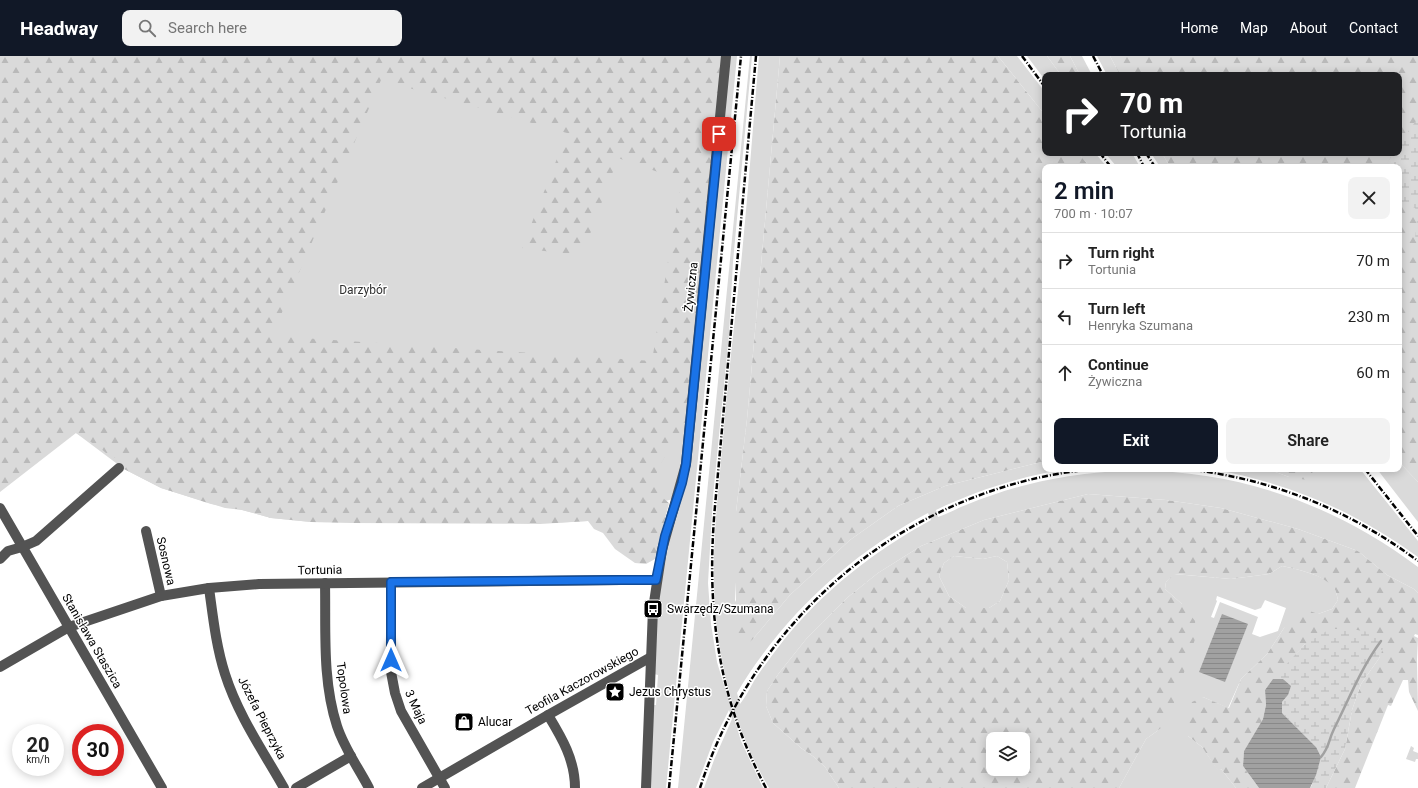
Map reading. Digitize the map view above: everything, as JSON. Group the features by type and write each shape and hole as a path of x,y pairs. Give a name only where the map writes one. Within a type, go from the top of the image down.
{"street":[{"name":"Żywiczna","path":"646,788 653,609 656,580 670,518 682,483 687,456 726,56"},
{"path":"0,559 8,552 22,548 36,541 119,468"},
{"name":"Stanisława Staszica","path":"0,508 162,788"},
{"name":"Sosnowa","path":"146,531 161,596"},
{"name":"Tortunia","path":"0,667 69,627 161,596 209,588 259,584 656,580"},
{"name":"3 Maja","path":"391,582 392,683 401,711 445,788"},
{"name":"Topolowa","path":"326,583 326,644 331,701 341,736 369,788"},
{"name":"Józefa Pieprzyka","path":"209,588 221,661 229,685 246,720 284,788"},
{"name":"Teofila Kaczorowskiego","path":"422,788 548,715 651,658"},
{"path":"548,715 561,736 569,754 574,775 575,788"},
{"path":"296,788 351,756"}],"green space":[{"name":"Darzybór","path":"0,56 726,56 707,261 677,498 588,521 552,523 311,522 271,518 242,510 225,508 161,488 124,469 76,433"},
{"name":"Darzybór","path":"0,56 723,56 686,427 666,455 656,474 656,484 660,494 669,503 655,559 646,564 635,563 615,549 603,533 594,529 588,521 540,524 351,523 311,522 271,518 242,510 211,504 161,488 124,469 131,463 122,455 119,454 113,459 99,447 76,433 0,492","holes":["381,80 567,133 522,248 582,256 618,158 681,180 652,361 272,336"]},
{"path":"730,56 737,56 666,788 650,788 653,705 656,705 658,675 654,674 658,591 662,566 678,506"},
{"path":"750,56 752,56 733,262 729,334 713,496 708,583 711,624 717,662 741,741 763,788 704,788 714,760 732,719 729,710 713,742 696,788 678,788"},
{"path":"759,56 780,56 747,419 736,512 737,564 735,600 753,639 790,595 850,540 898,506 945,486 1042,462 1042,472 1051,472 1015,480 967,496 936,510 938,517 963,506 1011,489 1078,475 1117,472 1181,473 1231,481 1281,494 1328,513 1374,537 1418,567 1418,593 1414,589 1387,575 1358,551 1298,529 1221,508 1166,500 1088,494 984,520 921,546 878,573 848,597 807,638 779,673 767,691 766,706 773,723 825,767 839,788 769,788 756,765 745,740 728,688 722,662 715,608 714,548 717,499 728,380 744,238","holes":["928,513 931,520 889,545 851,573 815,605 783,641 757,676 740,704 737,693 755,665 797,613 845,568 899,529"]},
{"path":"780,56 998,56 1042,111 1042,156 1081,156 1087,164 1042,164 1042,462 945,486 898,506 850,540 790,595 753,639 747,644 740,644 736,637 736,512 747,419"},
{"path":"998,56 1017,56 1042,88 1042,111"},
{"path":"1027,56 1047,56 1059,72 1042,72 1042,76"},
{"path":"1047,56 1070,56 1078,72 1059,72"},
{"path":"1070,56 1082,56 1090,72 1078,72"},
{"path":"1097,56 1110,56 1118,72 1105,72"},
{"path":"1110,56 1418,56 1418,482 1402,465 1402,164 1168,164 1164,156 1402,156 1402,72 1118,72"},
{"path":"1418,116 1418,245 1415,239 1417,219 1415,208 1404,203 1402,204 1402,164 1386,164 1392,156 1402,156 1402,141"},
{"path":"1081,156 1098,156 1104,164 1087,164"},
{"path":"1108,156 1134,156 1138,164 1114,164"},
{"path":"1153,156 1164,156 1168,164 1158,164"},
{"path":"1402,465 1418,482 1418,522 1379,472 1402,472"},
{"path":"1226,472 1275,472 1289,477 1308,472 1362,472 1418,541 1418,557 1394,540 1345,512 1295,491"},
{"path":"1275,472 1313,472 1307,480 1289,477"},
{"path":"1088,494 1166,500 1221,508 1298,529 1358,551 1387,575 1414,589 1418,593 1418,635 1415,634 1414,636 1418,638 1418,711 1409,692 1408,680 1403,680 1391,706 1388,705 1355,788 1326,788 1345,749 1352,710 1361,684 1380,657 1305,644 1265,690 1266,705 1263,719 1244,751 1243,766 1259,788 1236,788 1221,769 1218,771 1202,747 1188,736 1185,724 1192,702 1203,697 1229,708 1241,679 1267,654 1284,628 1294,618 1307,610 1318,614 1332,609 1338,600 1335,590 1330,583 1310,573 1282,566 1269,574 1231,579 1175,574 1166,582 1165,589 1182,604 1195,621 1196,636 1170,715 1160,729 1146,739 1119,788 839,788 825,767 773,723 766,706 767,691 779,673 807,638 848,597 878,573 921,546 984,520","holes":["954,556 983,559 997,556 1007,562 1009,580 1000,601 989,608 966,608 949,596 939,576 944,563"]},
{"path":"954,556 983,559 997,556 1007,562 1009,580 1000,601 989,608 966,608 949,596 939,576 944,563"},
{"path":"1282,566 1317,576 1324,579 1334,587 1338,600 1332,609 1284,628 1267,654 1241,679 1228,708 1203,697 1188,736 1202,747 1218,770 1221,769 1236,788 1119,788 1146,739 1160,729 1182,604 1165,589 1166,582 1174,574 1231,579 1269,574","holes":["1217,596 1255,610 1261,608 1265,600 1286,608 1278,631 1260,637 1252,634 1258,617 1220,602 1214,618 1211,617 1217,601"]},
{"path":"1330,629 1352,629 1368,632 1381,641 1383,648 1380,657 1361,684 1352,710 1345,749 1326,788 1310,788 1312,785 1316,747 1282,713 1282,702 1288,695 1283,679 1273,679 1305,644"},
{"path":"1411,746 1414,748 1413,751 1418,753 1418,759 1416,759 1415,762 1406,759"}],"shaded area":[{"path":"1222,614 1248,624 1225,682 1199,672"},
{"path":"1273,679 1283,679 1291,686 1288,695 1282,702 1282,713 1316,747 1321,757 1316,775 1310,788 1259,788 1243,766 1244,751 1263,719 1266,705 1265,690"}],"waterway":[{"path":"1321,757 1326,750 1334,729 1361,673 1381,641"}],"railway":[{"path":"669,788 741,56"},
{"path":"756,56 715,506 712,580 714,616 726,685 736,719 749,754 766,788"},
{"path":"1022,56 1042,83"},
{"path":"1093,56 1101,72"},
{"path":"1102,156 1109,164"},
{"path":"1138,156 1142,164"},
{"path":"1148,156 1153,164"},
{"path":"700,788 725,725 759,667 801,615 849,570 903,532 962,502 1026,481 1076,472"},
{"path":"1209,472 1248,480 1308,499 1365,526 1418,561"},
{"path":"1367,472 1418,536"}],"place":[{"name":"Swarzędz/Szumana","path":"653,609"},
{"name":"Jezus Chrystus","path":"615,692"},
{"name":"Alucar","path":"464,722"}],"route":[{"path":"391,660 391,582 656,580 665,536 682,483 689,443 719,134"}]}
